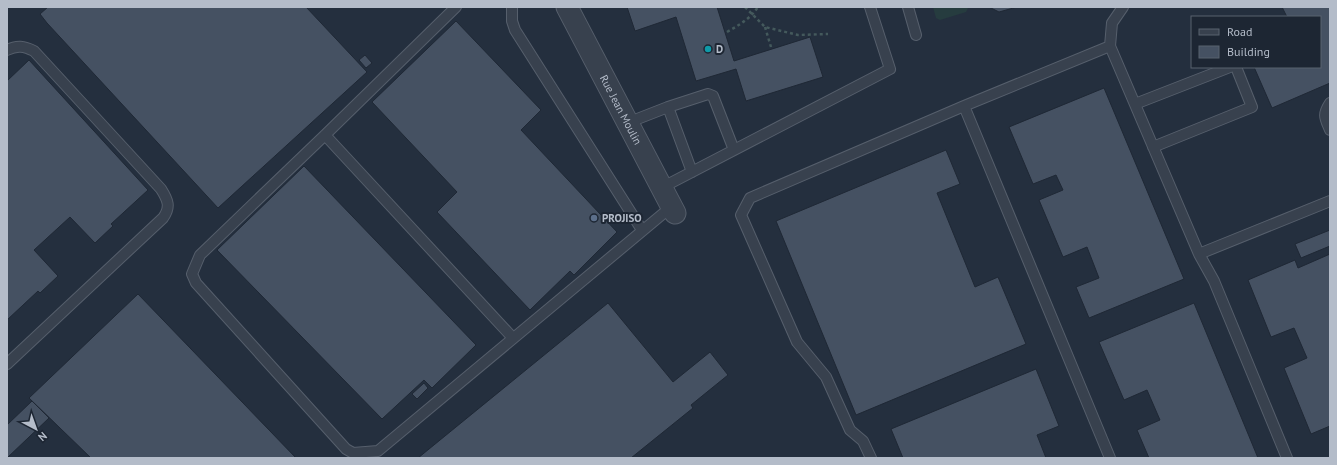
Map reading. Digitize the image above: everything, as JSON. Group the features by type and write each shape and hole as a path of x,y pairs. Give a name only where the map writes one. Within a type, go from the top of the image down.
{"street":[{"name":"Rue Jean Moulin","path":"567,7 673,210"}],"lane":[{"path":"456,7 200,255 192,274 196,283 346,449 353,453 378,451 642,230 673,210"},
{"path":"512,7 512,21 515,30 642,230"},
{"path":"661,188 890,69 870,7"},
{"path":"908,7 916,35"},
{"path":"1123,7 1112,23 1110,46 1199,254 1214,281 1287,458"},
{"path":"7,50 13,46 25,47 34,51 161,189 167,197 168,204 168,211 163,218 7,364"},
{"path":"870,458 863,441 850,430 826,377 797,342 741,215 750,198 964,106 1110,46"},
{"path":"1135,104 1227,68"},
{"path":"1153,147 1252,107 1236,68"},
{"path":"627,123 668,107 708,94 713,96 734,150"},
{"path":"1330,103 1324,112 1330,130"},
{"path":"964,106 1110,458"},
{"path":"668,107 692,172"},
{"path":"325,135 514,338"},
{"path":"1199,254 1330,201"}],"path":[{"path":"745,7 765,27 771,47"},
{"path":"727,32 744,22 758,7"},
{"path":"765,27 798,35 828,34"}],"green space":[{"path":"933,7 968,8 966,12 940,20 936,18"}],"building":[{"path":"48,7 306,7 367,72 218,208 47,23 40,14"},
{"name":"D","path":"627,7 717,7 734,61 810,37 823,77 746,101 736,69 696,81 676,17 635,31"},
{"path":"989,7 1017,7 999,12"},
{"path":"1282,7 1330,7 1330,83 1272,108 1254,68 1321,68 1321,16 1286,16"},
{"path":"456,21 541,110 521,130 617,232 574,275 570,271 530,310 437,212 457,192 372,102"},
{"path":"365,55 372,63 366,68 359,60"},
{"path":"29,60 148,190 111,224 113,226 95,243 70,217 34,250 58,276 40,293 38,291 7,320 7,81"},
{"path":"1104,88 1184,279 1089,318 1076,287 1099,278 1087,247 1063,257 1039,200 1063,190 1056,175 1033,184 1009,127"},
{"path":"946,150 960,184 937,193 975,287 998,277 1026,344 856,415 776,221"},
{"path":"304,166 476,345 432,388 424,380 382,419 217,250"},
{"path":"1330,230 1330,246 1301,258 1295,244"},
{"path":"1330,254 1330,426 1311,434 1284,368 1307,358 1294,328 1271,337 1248,280 1295,260 1298,268"},
{"path":"138,294 296,458 91,458 29,398"},
{"path":"608,303 673,382 710,352 728,375 691,405 693,408 631,458 418,458"},
{"path":"1194,303 1258,458 1149,458 1137,430 1160,420 1147,390 1124,400 1099,342"},
{"path":"1036,369 1059,426 1037,435 1046,458 903,458 891,429"},
{"path":"424,383 428,388 417,399 412,394"},
{"path":"32,401 49,418 7,458 7,425"}],"place":[{"name":"D","path":"708,49"},
{"name":"PROJISO","path":"594,218"}]}
